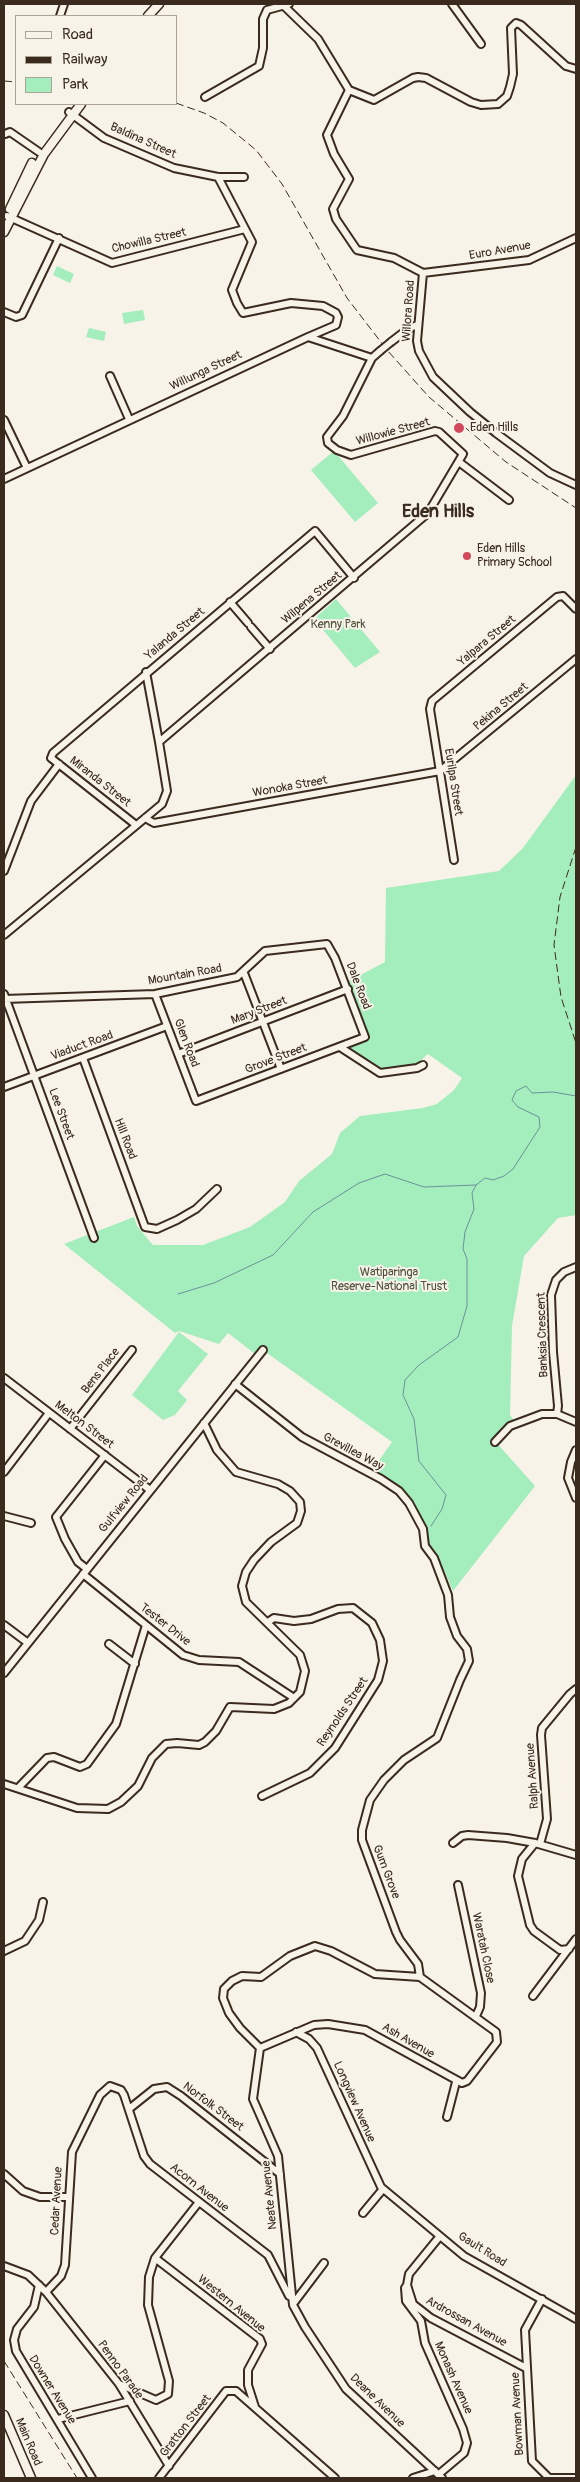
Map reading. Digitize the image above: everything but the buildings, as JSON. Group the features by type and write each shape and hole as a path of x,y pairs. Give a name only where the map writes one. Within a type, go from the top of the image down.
{"main road":[{"path":"145,15 154,4"},
{"path":"149,15 159,4"},
{"path":"7,218 44,154 75,105"},
{"path":"4,232 7,218 18,190 39,152 80,105"},
{"name":"Main Road","path":"4,2415 31,2478"}],"street":[{"path":"205,96 259,66 263,48 263,19 267,10 286,4 318,39 349,90 374,100 418,77 426,78 472,102 481,105 498,104 506,96 513,74 511,28 516,24 522,25 560,61 576,69"},
{"path":"452,4 481,44"},
{"name":"Willora Road","path":"349,90 327,135 334,154 349,179 334,209 336,219 357,250 399,260 423,274 417,325 419,351 433,377 440,385 470,412 550,473 576,484"},
{"name":"Baldina Street","path":"71,113 104,138 174,168 218,177 244,177"},
{"path":"5,134 10,132 39,152"},
{"path":"218,177 245,229"},
{"name":"Chowilla Street","path":"7,218 59,238 112,264 245,229"},
{"name":"Willunga Street","path":"4,478 336,324 338,317 336,313 323,306 296,303 243,313 232,290 251,246 245,229"},
{"path":"4,312 16,317 22,315 59,238"},
{"name":"Euro Avenue","path":"423,274 529,260 576,238"},
{"path":"308,337 372,358 390,342 417,325"},
{"name":"Willowie Street","path":"372,358 347,409 327,437 328,442 337,450 351,455 437,431 462,451 461,460"},
{"path":"110,376 130,419"},
{"path":"4,420 27,468"},
{"path":"461,460 509,500"},
{"name":"Wilpena Street","path":"159,742 354,578 428,513 461,460"},
{"name":"Yalanda Street","path":"51,756 146,672 316,531 354,578"},
{"name":"Yalpara Street","path":"430,709 432,702 557,597 563,596 576,609"},
{"path":"230,602 270,649"},
{"name":"Pekina Street","path":"440,771 576,660"},
{"path":"4,935 162,804 167,791 146,672"},
{"name":"Eurilpa Street","path":"430,709 454,860"},
{"name":"Miranda Street","path":"51,756 136,825"},
{"path":"4,871 31,801 59,764"},
{"name":"Wonoka Street","path":"145,818 154,823 440,771"},
{"name":"Mountain Road","path":"4,997 155,994 238,977 265,951 327,944"},
{"name":"Dale Road","path":"327,944 348,989 365,1037"},
{"path":"244,973 280,1069"},
{"name":"Mary Street","path":"178,1054 348,989"},
{"name":"Glen Road","path":"155,994 196,1101"},
{"name":"Lee Street","path":"4,997 94,1238"},
{"name":"Viaduct Road","path":"4,1087 167,1026"},
{"name":"Grove Street","path":"196,1101 365,1037"},
{"path":"340,1047 380,1073 417,1068 423,1065"},
{"name":"Hill Road","path":"82,1058 145,1227 157,1230 177,1220 196,1209 218,1189"},
{"name":"Banksia Crescent","path":"556,1414 558,1406 553,1352 551,1295 556,1280 564,1272 576,1267"},
{"name":"Bens Place","path":"70,1429 132,1350"},
{"name":"Gulfview Road","path":"4,1673 263,1350"},
{"name":"Melton Street","path":"4,1378 150,1490"},
{"name":"Grevillea Way","path":"235,1384 302,1437 399,1491 417,1515 423,1528 425,1546 434,1558"},
{"path":"4,1472 49,1413"},
{"path":"495,1442 510,1426 542,1414 556,1414 576,1422"},
{"path":"4,1784 20,1787 77,1808 108,1809 121,1802 138,1786 152,1758 166,1744 177,1742 199,1745 216,1732 230,1707 274,1709 289,1703 303,1685 304,1663 295,1648 246,1602 242,1586 246,1572 254,1560 271,1542 297,1523 301,1511 300,1502 290,1491 278,1484 236,1472 217,1450 204,1423"},
{"path":"576,1450 571,1462 568,1478 576,1498"},
{"name":"Tester Drive","path":"105,1456 56,1517 65,1539 85,1572 183,1655 199,1660 239,1662 294,1698"},
{"path":"4,1516 31,1523"},
{"name":"Gum Grove","path":"420,1977 418,1964 396,1932 362,1840 362,1830 370,1800 384,1780 404,1760 437,1738 469,1661 466,1649 455,1630 448,1596 434,1558"},
{"name":"Reynolds Street","path":"262,1796 310,1773 337,1745 378,1680 383,1661 380,1640 372,1623 353,1608 338,1608 310,1619 294,1621 274,1618 268,1622"},
{"path":"4,1625 28,1643"},
{"path":"20,1787 47,1758 54,1757 80,1767 87,1764 116,1724 146,1625"},
{"path":"109,1644 135,1664"},
{"name":"Ralph Avenue","path":"569,1949 560,1950 534,1931 530,1925 518,1876 522,1859 537,1843 547,1819 542,1728 576,1689"},
{"path":"453,1844 462,1836 468,1835 537,1843 576,1855"},
{"name":"Waratah Close","path":"458,1884 481,1993 480,2008 476,2016"},
{"path":"4,1951 16,1946 30,1935 40,1920 43,1902"},
{"path":"534,1996 576,1939"},
{"path":"260,2048 240,2028 222,1998 224,1989 232,1981 242,1976 261,1977 290,1956 315,1946 346,1958 375,1974 420,1977 496,2032 497,2042 467,2081 462,2083 456,2082 447,2117"},
{"name":"Ash Avenue","path":"260,2048 314,2025 328,2024 365,2030 456,2082"},
{"name":"Longview Avenue","path":"296,2032 309,2039 317,2048 377,2182 384,2189"},
{"name":"Neate Avenue","path":"260,2048 253,2099 278,2156 292,2303"},
{"name":"Acorn Avenue","path":"110,2086 121,2090 129,2108 144,2156 150,2164 268,2256 292,2303"},
{"name":"Cedar Avenue","path":"46,2292 61,2276 65,2265 72,2152 100,2095 110,2086"},
{"name":"Norfolk Street","path":"129,2108 154,2089 167,2087 280,2174"},
{"path":"4,2174 23,2191 40,2197 68,2196"},
{"path":"363,2213 384,2189"},
{"name":"Gault Road","path":"384,2189 464,2256 576,2319"},
{"path":"119,2384 156,2400 168,2394 170,2387 148,2305 149,2277 155,2258 199,2202"},
{"path":"407,2285 409,2274 440,2236"},
{"name":"Western Avenue","path":"155,2258 260,2339 262,2344 248,2370 248,2385 256,2408"},
{"path":"292,2303 324,2263"},
{"name":"Penno Parade","path":"4,2266 28,2275 46,2292 119,2384 169,2466"},
{"name":"Downer Avenue","path":"39,2285 34,2307 20,2324 14,2340 16,2351 92,2478"},
{"name":"Ardrossan Avenue","path":"407,2285 413,2304 431,2318 526,2368"},
{"name":"Monash Avenue","path":"407,2285 405,2288 406,2301 420,2321 424,2342 463,2429 467,2443 464,2453 438,2474 413,2478"},
{"name":"Bowman Avenue","path":"542,2299 526,2330 526,2368 532,2462 549,2478 576,2478"},
{"name":"Deane Avenue","path":"292,2303 305,2327 346,2389 438,2474"},
{"name":"Gratton Street","path":"159,2478 226,2391 236,2391 256,2408"},
{"path":"58,2419 132,2405 138,2393"},
{"path":"256,2408 335,2478"}],"green space":[{"path":"57,266 74,274 70,283 53,275"},
{"path":"143,310 145,320 124,324 122,313"},
{"path":"89,328 106,332 104,341 86,337"},
{"path":"334,451 378,503 355,522 311,470"},
{"name":"Kenny Park","path":"336,599 380,652 355,668 314,619"},
{"name":"Watiparinga Reserve-National Trust","path":"576,775 576,1215 558,1218 524,1256 512,1326 510,1415 514,1421 494,1440 535,1486 453,1591 440,1561 429,1546 425,1525 413,1501 400,1488 373,1469 392,1442 260,1348 255,1354 228,1333 219,1344 179,1331 175,1333 64,1244 134,1217 137,1226 153,1245 203,1245 250,1227 285,1202 299,1181 332,1154 340,1133 360,1116 423,1108 437,1104 454,1090 462,1078 428,1054 417,1064 382,1070 347,1047 368,1039 349,981 385,962 386,888 499,871 523,848"},
{"path":"179,1332 208,1354 178,1391 187,1400 175,1415 163,1420 132,1395"}],"waterway":[{"path":"431,1526 442,1509 446,1495 419,1461 414,1419 403,1395 405,1380 419,1365 458,1337 467,1306 467,1259 463,1249 465,1232 474,1209 472,1193 476,1185 485,1178 493,1180 504,1176 513,1169 540,1127 539,1117 518,1107 512,1100 516,1091 526,1086 532,1093 553,1092 576,1096"},
{"path":"178,1294 214,1283 273,1255 313,1212 359,1183 385,1174 424,1187 476,1185"}],"railway":[{"path":"4,81 15,82"},
{"path":"178,104 204,113 223,123 256,150 282,184 347,298 387,350 429,397 506,462 576,508"},
{"path":"576,847 560,897 554,945 561,997 576,1043"},
{"path":"4,2361 77,2478"}],"place":[{"name":"Eden Hills","path":"459,428"},
{"name":"Eden Hills Primary School","path":"467,556"}],"district":[{"name":"Eden Hills","path":"438,512"}]}
